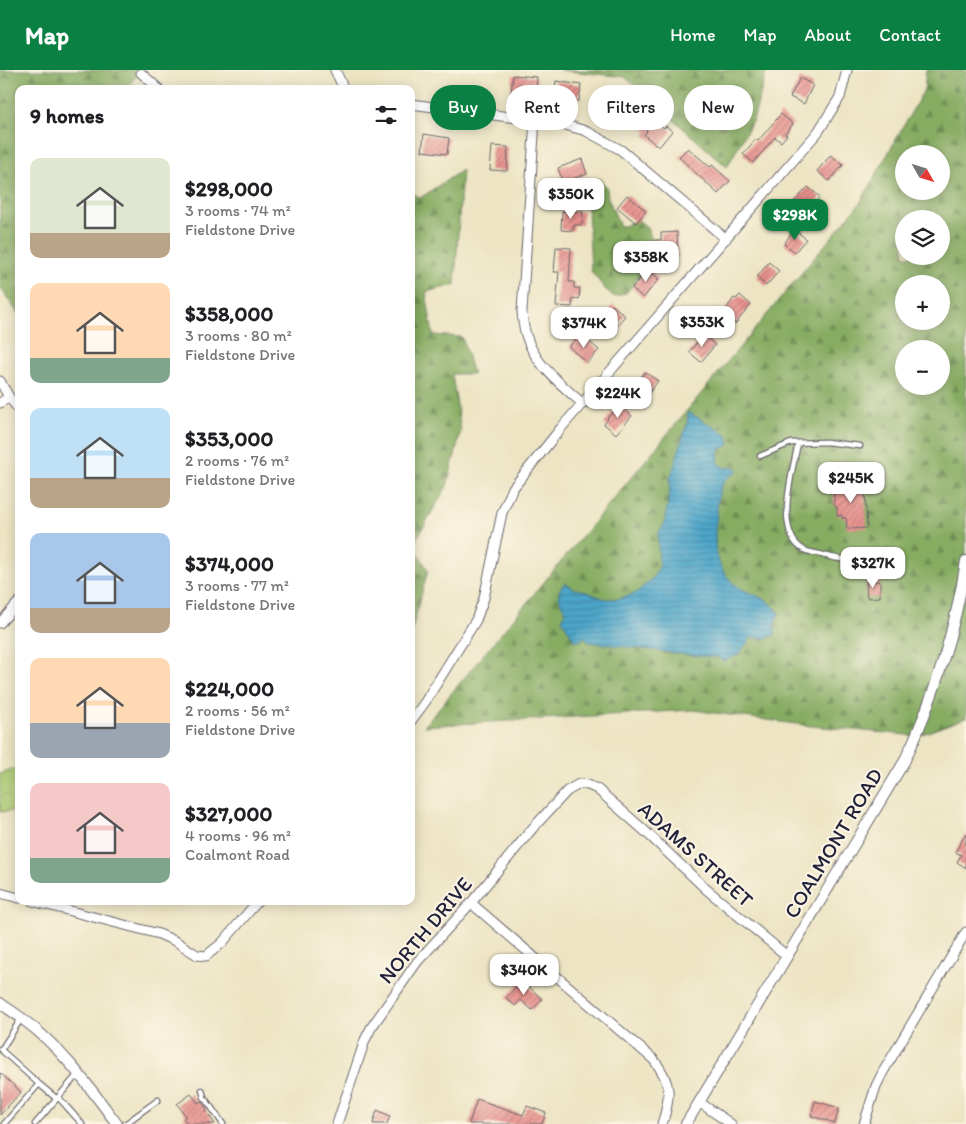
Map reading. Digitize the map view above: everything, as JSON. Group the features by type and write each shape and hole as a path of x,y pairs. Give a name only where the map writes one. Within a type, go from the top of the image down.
{"street":[{"path":"335,70 342,85"},
{"path":"415,716 467,636 481,609 502,513 508,496 522,476 583,404 818,132 840,97 846,70"},
{"path":"141,73 154,85"},
{"path":"415,105 506,116"},
{"path":"578,129 615,146 633,159 726,239"},
{"path":"534,130 522,311 523,325 531,349 542,365 583,404"},
{"path":"0,382 15,405"},
{"path":"0,403 9,397"},
{"name":"COALMONT ROAD","path":"686,1124 893,781 914,741 940,669 962,588 966,560"},
{"path":"0,623 15,606"},
{"name":"ADAMS STREET","path":"579,784 597,789 706,889 787,956"},
{"name":"NORTH DRIVE","path":"337,1124 366,1040 378,1017 417,962 471,903 532,829 567,791 579,784"},
{"path":"0,893 15,897"},
{"path":"471,903 654,1059 664,1073 669,1090 668,1107 662,1124"},
{"path":"47,905 159,934 202,956 211,954 255,905"},
{"path":"864,1124 879,1079 966,932"},
{"path":"0,1003 22,1018 47,1040 78,1074 117,1124"},
{"path":"699,1102 731,1124"}],"lane":[{"path":"760,456 791,443 826,442 860,446"},
{"path":"798,443 787,508 788,526 793,537 804,550 843,560 858,558"},
{"path":"22,1018 1,1050 39,1084 58,1098 82,1124"},
{"path":"35,1124 78,1074"},
{"path":"4,1124 39,1084"},
{"path":"202,1090 204,1097 223,1124"},
{"path":"125,1124 158,1100"}],"green space":[{"path":"0,70 141,70 129,85 15,85 15,309 0,287"},
{"path":"560,70 767,70 753,120 753,85 684,85 684,129 674,120 674,85 634,85 625,77"},
{"path":"926,70 966,70 966,718 917,736 811,726 693,710 424,726 860,203 924,90"},
{"path":"685,130 747,130 727,167"},
{"path":"462,170 455,285 426,292 433,335 462,337 473,374 452,374 461,431 447,486 415,542 415,195 420,198"},
{"path":"599,179 607,188 608,198 620,226 637,220 649,231 655,259 626,293 615,297 605,289 591,271 588,210 575,196 580,183"},
{"path":"415,548 428,570 415,619"},
{"path":"15,768 15,810 0,812 0,774"}],"water":[{"path":"688,412 727,435 730,444 718,451 719,464 725,468 734,467 738,471 723,483 719,494 715,531 718,558 725,575 732,582 738,587 769,602 779,613 774,625 776,634 767,638 751,638 738,655 723,661 717,657 589,642 585,637 581,641 574,640 562,619 566,612 560,601 559,594 565,583 574,589 605,599 618,599 636,593 653,578 659,567 658,534 664,525 670,479 687,424"}],"building":[{"path":"513,75 537,77 537,85 512,85"},
{"path":"800,78 813,85 804,104 790,97"},
{"path":"556,81 581,85 579,101 578,85 555,85"},
{"path":"781,114 793,124 785,134 787,135 781,142 775,137 753,163 743,154 756,139 758,141"},
{"path":"647,131 672,131 659,147 644,135"},
{"path":"424,134 449,138 447,154 422,151"},
{"path":"492,146 508,147 507,171 490,170"},
{"path":"688,148 730,181 718,194 679,157"},
{"path":"831,155 843,165 829,181 817,171"},
{"path":"582,159 587,174 563,182 558,168"},
{"path":"808,187 820,197 804,215 792,204"},
{"path":"627,195 646,211 636,223 617,207"},
{"path":"562,211 583,212 582,225 574,225 573,231 561,230"},
{"path":"794,229 806,239 795,252 784,244"},
{"path":"677,232 678,257 662,257 662,254 656,254 655,240 661,240 661,233"},
{"path":"556,247 571,248 569,282 574,282 574,288 580,288 579,299 573,298 572,307 556,306 559,272 554,272"},
{"path":"769,262 779,271 766,286 757,277"},
{"path":"648,269 659,279 643,298 632,288"},
{"path":"740,295 751,305 735,324 723,313 734,298 736,299"},
{"path":"613,305 625,316 608,335 596,324"},
{"path":"580,334 599,350 587,363 569,347"},
{"path":"703,335 715,345 701,362 689,352"},
{"path":"645,372 658,381 643,401 630,391"},
{"path":"620,405 632,416 616,434 604,424 607,418"},
{"path":"860,480 861,492 865,492 867,528 847,529 846,518 842,518 842,515 837,516 837,507 834,503 834,486 843,486 843,481"},
{"path":"880,581 880,597 867,598 866,582"},
{"path":"966,833 966,868 957,862 961,855 955,852"},
{"path":"522,980 542,999 532,1010 521,1000 515,1006 506,998"},
{"path":"0,1073 21,1092 0,1115"},
{"path":"191,1094 198,1103 201,1101 215,1124 188,1124 183,1118 186,1116 177,1104"},
{"path":"477,1099 523,1115 527,1106 546,1113 542,1124 469,1124"},
{"path":"815,1101 839,1108 835,1123 811,1116"},
{"path":"377,1110 390,1116 387,1124 373,1124"}]}
